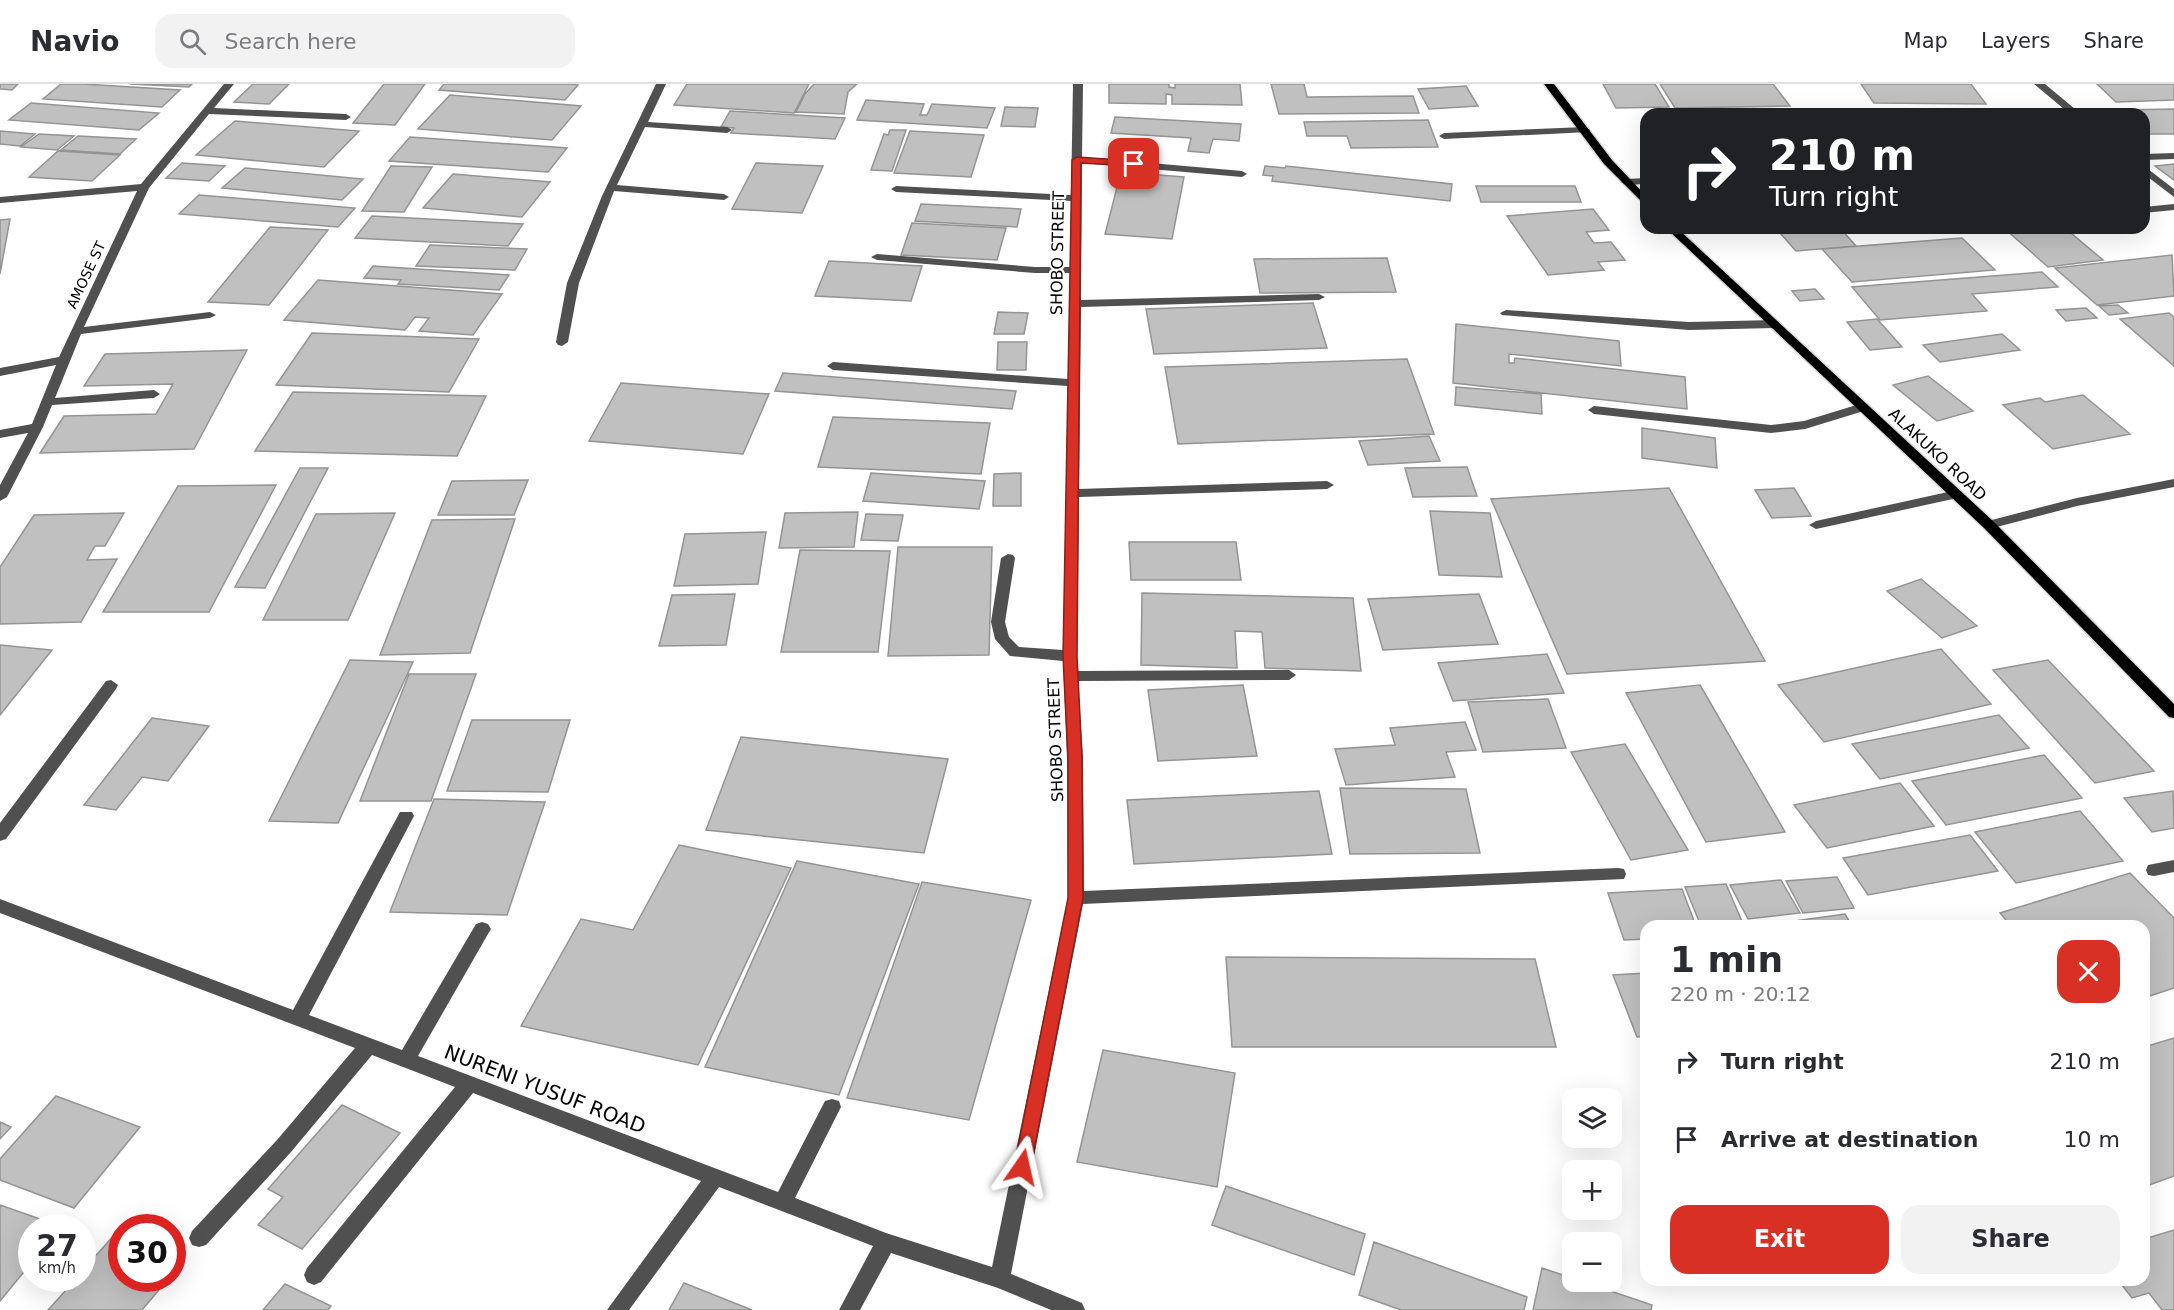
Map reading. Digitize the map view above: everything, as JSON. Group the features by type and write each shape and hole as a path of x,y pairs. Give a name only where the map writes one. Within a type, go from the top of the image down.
{"main road":[{"path":"1549,84 1608,162 1640,197"},
{"name":"ALAKUKO ROAD","path":"1677,234 1957,494 2174,713"}],"street":[{"name":"AMOSE ST","path":"0,497 37,427 76,331 144,187 229,84"},
{"path":"562,342 573,283 612,188 661,84"},
{"name":"SHOBO STREET","path":"1000,1279 1076,898 1075,758 1070,656 1078,84"},
{"path":"2039,84 2069,108"},
{"path":"205,111 346,117"},
{"path":"641,124 727,130"},
{"path":"1444,136 1585,130"},
{"path":"2150,157 2174,156"},
{"path":"1077,160 1242,174"},
{"path":"2150,174 2174,194"},
{"path":"1626,182 1640,181"},
{"path":"0,200 144,187"},
{"path":"612,188 724,197"},
{"path":"896,189 1076,198"},
{"path":"2150,209 2174,207"},
{"path":"877,257 1035,270 1075,270"},
{"path":"1075,304 1319,297"},
{"path":"1506,313 1689,326 1774,324"},
{"path":"76,331 210,315"},
{"path":"0,372 64,360"},
{"path":"833,366 1073,383"},
{"path":"47,402 154,394"},
{"path":"1594,410 1771,429 1804,425 1863,407"},
{"path":"0,434 37,427"},
{"path":"1989,525 2077,502 2174,483"},
{"path":"1072,494 1328,485"},
{"path":"1816,525 1957,494"},
{"path":"1008,558 998,622 1002,639 1014,652 1070,656"},
{"path":"1070,676 1289,675"},
{"path":"0,835 111,685"},
{"path":"298,1018 406,816"},
{"path":"2154,870 2174,866"},
{"path":"1076,898 1618,874"},
{"name":"NURENI YUSUF ROAD","path":"0,906 886,1242 1000,1279 1075,1310"},
{"path":"406,1060 482,929"},
{"path":"199,1238 284,1146 368,1046"},
{"path":"314,1275 469,1084"},
{"path":"783,1202 832,1107"},
{"path":"617,1310 715,1177"},
{"path":"849,1310 886,1242"}],"building":[{"path":"0,84 18,84 12,90 0,89"},
{"path":"61,84 180,90 162,107 43,99"},
{"path":"130,84 192,84 189,87"},
{"path":"253,84 289,84 269,104 234,102"},
{"path":"384,84 425,84 395,125 353,123"},
{"path":"444,84 578,85 565,100 439,90"},
{"path":"687,84 809,84 794,113 674,105"},
{"path":"814,84 857,84 848,92 844,114 796,112 805,94"},
{"path":"1109,84 1169,84 1169,87 1175,88 1175,84 1240,84 1242,105 1172,104 1172,95 1166,94 1166,104 1109,103"},
{"path":"1271,84 1304,84 1307,97 1413,96 1419,113 1279,114"},
{"path":"1603,84 1655,84 1669,107 1616,108"},
{"path":"1660,84 1773,84 1790,106 1675,108"},
{"path":"1861,84 1971,84 1986,104 1874,103"},
{"path":"2097,84 2174,84 2174,100 2116,102"},
{"path":"1466,86 1478,106 1429,109 1418,89"},
{"path":"450,95 581,106 552,140 418,129"},
{"path":"866,100 924,104 920,115 927,115 932,104 995,108 987,128 857,120"},
{"path":"31,103 159,113 139,130 9,120"},
{"path":"1005,107 1038,108 1035,127 1001,126"},
{"path":"2150,109 2174,109 2174,134 2150,134"},
{"path":"730,111 845,118 835,139 731,133 734,128 721,127"},
{"path":"1115,117 1241,124 1239,141 1213,139 1209,153 1188,151 1191,138 1111,133"},
{"path":"1428,120 1438,147 1351,148 1347,136 1307,136 1304,122"},
{"path":"235,121 359,131 324,167 196,155"},
{"path":"890,130 906,130 892,171 871,170 884,134 888,135"},
{"path":"0,131 35,134 20,146 0,144"},
{"path":"910,131 984,135 971,177 894,173"},
{"path":"39,134 74,136 57,150 21,147"},
{"path":"78,136 136,139 120,154 61,150"},
{"path":"410,137 567,148 548,172 389,161"},
{"path":"58,151 120,155 92,181 29,177"},
{"path":"182,163 225,166 209,181 166,178"},
{"path":"756,163 823,166 802,213 732,209"},
{"path":"2174,164 2174,180 2155,166"},
{"path":"391,166 432,167 404,212 362,211"},
{"path":"1265,166 1285,168 1286,166 1452,184 1450,201 1272,181 1273,176 1263,175"},
{"path":"245,168 363,179 342,200 222,188"},
{"path":"1121,172 1184,177 1172,239 1105,234"},
{"path":"453,174 550,182 522,217 423,208"},
{"path":"1476,186 1575,186 1581,202 1481,202"},
{"path":"199,195 355,208 338,227 179,214"},
{"path":"921,204 1021,209 1017,227 915,221"},
{"path":"1593,209 1609,230 1586,232 1594,243 1611,242 1625,260 1598,262 1604,270 1548,275 1507,216"},
{"path":"372,216 523,224 508,246 355,238"},
{"path":"10,219 0,274 0,220"},
{"path":"912,223 1006,228 997,260 901,255"},
{"path":"270,227 328,230 269,305 208,302"},
{"path":"1781,234 1845,234 1856,246 1796,251"},
{"path":"2011,234 2072,234 2103,260 2048,267"},
{"path":"1962,238 1995,270 1852,282 1822,249"},
{"path":"430,245 527,249 515,270 416,266"},
{"path":"2172,255 2174,296 2097,305 2055,268"},
{"path":"1387,258 1396,292 1260,293 1254,259"},
{"path":"829,261 922,266 911,301 815,296"},
{"path":"373,266 509,275 499,290 398,284 401,280 364,278"},
{"path":"2042,272 2058,287 1972,294 1987,311 1880,320 1852,287"},
{"path":"318,280 502,294 473,335 419,331 429,318 415,317 405,330 284,320"},
{"path":"1815,289 1824,299 1800,301 1792,291"},
{"path":"1313,303 1327,348 1154,354 1146,309"},
{"path":"2118,305 2128,313 2109,315 2099,306"},
{"path":"2086,308 2097,318 2066,321 2056,310"},
{"path":"998,312 1028,313 1024,334 994,334"},
{"path":"2169,313 2174,317 2174,366 2120,319"},
{"path":"1877,319 1902,347 1870,350 1847,322"},
{"path":"1456,324 1619,341 1621,366 1509,354 1509,363 1514,363 1515,358 1685,377 1687,409 1453,383"},
{"path":"312,333 479,339 449,392 276,385"},
{"path":"2002,334 2020,350 1940,362 1923,345"},
{"path":"998,342 1027,342 1026,370 997,370"},
{"path":"247,350 194,449 40,453 64,416 156,414 173,384 84,386 105,354"},
{"path":"1407,359 1434,434 1178,444 1165,367"},
{"path":"783,373 1016,391 1012,409 775,391"},
{"path":"1928,376 1973,411 1937,421 1893,385"},
{"path":"621,383 769,394 743,454 589,441"},
{"path":"1456,387 1541,394 1542,414 1455,405"},
{"path":"293,392 486,396 457,456 255,451"},
{"path":"2083,395 2130,434 2053,449 2003,405 2040,398 2045,402"},
{"path":"833,417 990,423 981,474 818,467"},
{"path":"1642,428 1715,438 1717,468 1642,458"},
{"path":"1429,436 1440,461 1368,465 1359,441"},
{"path":"1467,467 1477,496 1413,497 1405,468"},
{"path":"300,468 328,468 265,588 235,587"},
{"path":"871,473 985,481 979,509 863,501"},
{"path":"1021,473 1021,506 993,506 994,474"},
{"path":"528,480 514,515 438,515 452,481"},
{"path":"276,485 209,612 103,612 178,486"},
{"path":"1669,488 1765,661 1567,674 1491,499"},
{"path":"1794,488 1811,516 1772,518 1755,490"},
{"path":"1430,511 1490,513 1502,577 1439,575"},
{"path":"858,512 854,547 779,548 785,513"},
{"path":"124,513 105,546 95,546 87,560 117,559 81,622 0,624 0,567 34,515"},
{"path":"395,513 348,620 263,620 316,514"},
{"path":"866,514 903,515 898,541 861,540"},
{"path":"515,519 470,653 380,655 432,520"},
{"path":"766,532 758,584 674,586 685,534"},
{"path":"1129,542 1236,542 1241,580 1131,580"},
{"path":"898,547 992,547 989,655 888,656"},
{"path":"800,550 890,551 878,652 781,652"},
{"path":"1921,579 1977,626 1942,638 1887,591"},
{"path":"1142,593 1353,598 1361,671 1265,668 1262,632 1235,631 1237,668 1141,665"},
{"path":"735,594 726,645 659,646 672,595"},
{"path":"1479,594 1498,644 1383,650 1368,599"},
{"path":"0,645 52,650 0,715"},
{"path":"1941,649 1991,704 1824,742 1778,685"},
{"path":"1547,654 1564,693 1453,701 1438,663"},
{"path":"350,660 413,662 338,823 269,821"},
{"path":"2048,660 2154,771 2095,783 1993,670"},
{"path":"409,674 476,674 431,801 360,801"},
{"path":"1243,685 1257,756 1158,761 1148,690"},
{"path":"1700,685 1785,832 1706,842 1626,693"},
{"path":"1548,699 1566,748 1483,752 1468,702"},
{"path":"1999,715 2029,748 1880,779 1852,744"},
{"path":"152,718 209,726 168,781 142,777 116,810 84,805"},
{"path":"472,720 570,720 548,792 447,791"},
{"path":"1465,722 1476,750 1446,752 1455,777 1346,785 1335,749 1395,745 1390,728"},
{"path":"741,737 948,759 924,853 706,830"},
{"path":"1625,744 1688,850 1631,860 1571,752"},
{"path":"2044,755 2082,798 1946,825 1912,781"},
{"path":"1900,783 1934,826 1827,848 1794,805"},
{"path":"1340,788 1466,789 1480,853 1350,854"},
{"path":"1319,791 1332,854 1134,864 1127,800"},
{"path":"2173,791 2174,828 2152,832 2124,798"},
{"path":"434,799 545,802 507,915 390,912"},
{"path":"2080,811 2123,861 2016,883 1975,832"},
{"path":"1970,835 1998,871 1868,895 1843,858"},
{"path":"679,845 791,868 698,1065 521,1026 581,919 633,930"},
{"path":"797,861 919,884 839,1095 705,1067"},
{"path":"2130,873 2174,918 2174,988 2150,996 2150,920 2006,920 2000,913"},
{"path":"1837,877 1854,908 1803,913 1786,881"},
{"path":"1781,880 1800,913 1748,919 1730,885"},
{"path":"922,882 1031,900 969,1120 847,1098"},
{"path":"1726,884 1741,920 1699,920 1685,887"},
{"path":"1682,889 1694,920 1640,920 1640,939 1624,940 1608,893"},
{"path":"1845,914 1848,920 1802,920"},
{"path":"1226,957 1535,959 1556,1047 1232,1047"},
{"path":"1640,973 1640,1037 1637,1037 1613,975"},
{"path":"2174,1038 2174,1176 2150,1185 2150,1045"},
{"path":"1103,1050 1235,1073 1217,1187 1077,1162"},
{"path":"56,1096 140,1127 74,1208 0,1180 0,1159"},
{"path":"342,1105 400,1133 302,1249 258,1225 283,1197 268,1189"},
{"path":"0,1122 11,1127 0,1139"},
{"path":"1226,1186 1365,1234 1354,1275 1212,1225"},
{"path":"0,1205 26,1214 18,1214 18,1279 0,1301"},
{"path":"2174,1230 2174,1310 2162,1310 2149,1293 2132,1298 2123,1286 2150,1286 2150,1237"},
{"path":"108,1242 108,1292 157,1292 142,1310 48,1310 64,1292 96,1292 96,1255"},
{"path":"1374,1242 1527,1297 1524,1310 1401,1310 1359,1295"},
{"path":"1542,1268 1562,1275 1562,1292 1614,1292 1652,1305 1651,1310 1533,1310"},
{"path":"684,1283 752,1310 669,1310"},
{"path":"285,1284 331,1306 328,1310 263,1310"}],"route":[{"path":"1022,1167 1076,898 1075,758 1070,656 1077,160 1134,164"}]}
